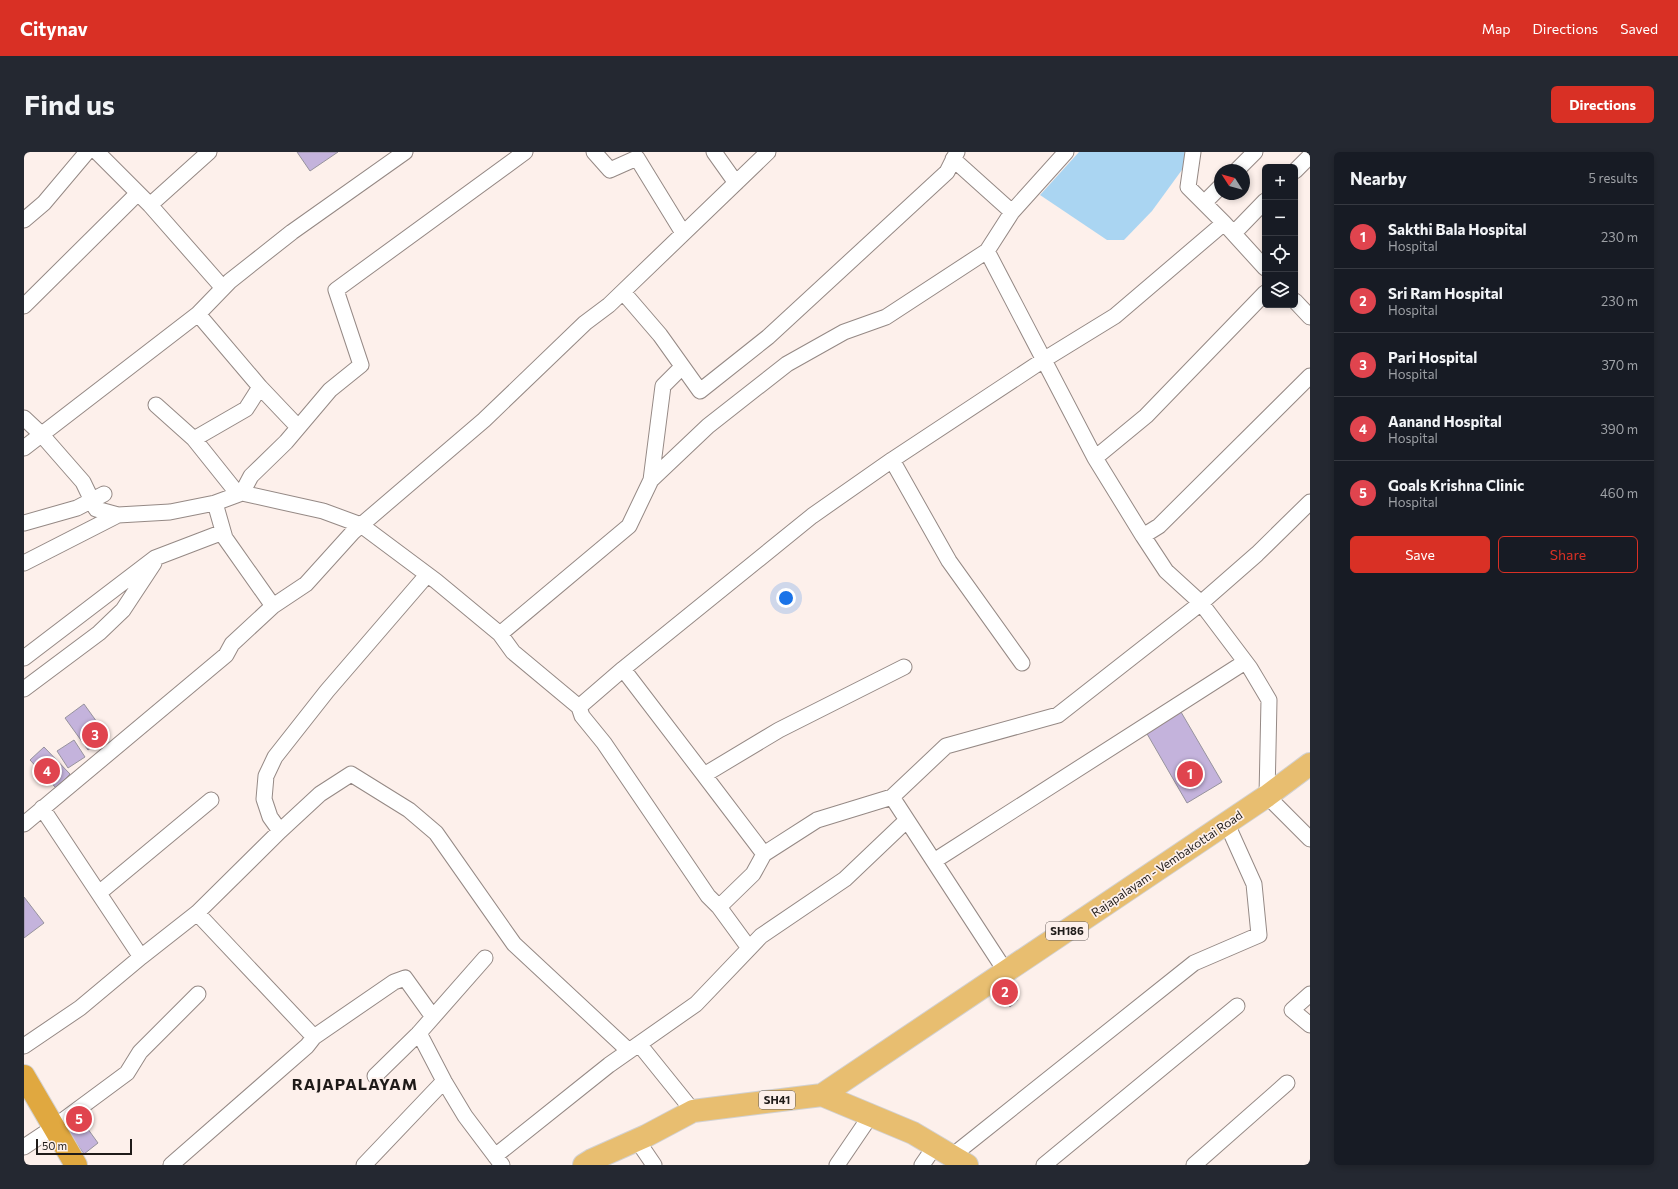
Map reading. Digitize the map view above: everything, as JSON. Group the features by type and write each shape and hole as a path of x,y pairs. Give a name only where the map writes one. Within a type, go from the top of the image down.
{"highway":[{"path":"24,1076 76,1165"}],"main road":[{"name":"Rajapalayam - Vembakottai Road","path":"822,1095 1227,824 1310,764"},
{"name":"SH41","path":"584,1165 693,1111 822,1095 914,1133 951,1156"}],"street":[{"path":"24,220 44,203 87,152"},
{"path":"97,152 150,205 223,288"},
{"path":"150,205 209,152"},
{"path":"24,448 198,314 223,288 292,232 405,152"},
{"path":"240,494 252,476 286,442 330,390 361,365 336,290 525,152"},
{"path":"594,152 610,170 637,158 684,233"},
{"path":"714,152 736,183"},
{"path":"24,824 226,655 232,644 273,606 306,584 353,532 484,420 585,323 609,305 623,292 768,152"},
{"path":"651,480 708,426 787,364 844,332 886,317 987,251 1012,212 1066,152"},
{"path":"1193,152 1188,187 1229,228 1262,265"},
{"path":"1243,164 1255,152"},
{"path":"623,292 660,335 700,390 768,337 947,172 955,156 1012,212"},
{"path":"1298,168 1310,156"},
{"path":"24,306 138,193"},
{"path":"1204,203 1214,193"},
{"path":"579,707 623,669 812,516 892,460 1045,359 1115,316 1262,203"},
{"path":"987,251 1045,359 1095,458 1143,536 1166,571 1200,603 1245,662 1269,700 1267,796 1310,839"},
{"path":"1095,458 1146,416 1262,296"},
{"path":"1298,304 1310,317"},
{"path":"198,314 260,387 298,428"},
{"path":"500,634 629,526 651,480 663,386 682,367"},
{"path":"1143,536 1159,526 1310,376"},
{"path":"194,439 246,409 260,387"},
{"path":"156,405 194,439 240,494"},
{"path":"24,418 41,434 98,497"},
{"path":"892,460 949,561 1022,663"},
{"path":"98,497 96,509 118,515 170,512 215,503 240,494 323,511 361,525 427,575 500,634 513,652 579,707 582,716 604,743 708,896 719,907 750,948"},
{"path":"24,523 77,508 98,497"},
{"path":"719,907 753,874 764,854 817,820 892,797 946,746 1058,715 1200,603 1257,554 1310,502"},
{"path":"215,503 225,538 273,606"},
{"path":"24,563 118,515"},
{"path":"24,658 155,558 223,532"},
{"path":"24,689 99,633 123,610 156,561 155,558"},
{"path":"280,831 270,817 264,799 266,776 275,757 327,692 427,575"},
{"path":"934,861 1245,662"},
{"path":"704,775 779,730 904,667"},
{"path":"623,669 764,854"},
{"path":"24,1046 80,1008 197,913 280,831 320,794 351,774 402,806 436,833 514,944 634,1047 693,1111"},
{"path":"892,797 1006,972"},
{"path":"99,893 211,800"},
{"path":"42,808 141,957"},
{"path":"419,1033 444,1081 465,1116 499,1160 609,1065 696,1004 761,936 844,879 907,820"},
{"path":"922,1165 951,1156 1194,963 1259,935 1254,884 1227,824"},
{"path":"197,913 314,1037"},
{"path":"375,1076 419,1033 485,958"},
{"path":"171,1165 307,1046 314,1037 394,982 406,978 433,1017"},
{"path":"24,1147 54,1127 127,1073 140,1052 198,994"},
{"path":"1310,994 1292,1010 1310,1025"},
{"path":"1044,1165 1237,1006"},
{"path":"364,1165 444,1081"},
{"path":"1194,1165 1287,1083"},
{"path":"837,1165 871,1115"},
{"path":"637,1140 654,1165"}],"water":[{"path":"1079,152 1195,152 1152,211 1124,240 1107,240 1040,195"}],"building":[{"path":"297,152 338,152 310,171"},
{"path":"84,704 107,736 88,750 65,718"},
{"path":"1181,712 1222,782 1187,803 1146,732"},
{"path":"74,740 85,757 68,768 57,751"},
{"path":"44,747 70,774 56,788 30,760"},
{"path":"24,897 44,923 24,938"},
{"path":"1005,984 1018,1000 1010,1007 997,990"},
{"path":"77,1114 98,1143 84,1154 63,1124"}],"place":[{"name":"Pari Hospital","path":"95,735"},
{"name":"Aanand Hospital","path":"47,771"},
{"name":"Sakthi Bala Hospital","path":"1190,774"},
{"name":"Sri Ram Hospital","path":"1005,992"},
{"name":"Goals Krishna Clinic","path":"79,1119"}],"district":[{"name":"RAJAPALAYAM","path":"355,1084"}]}
